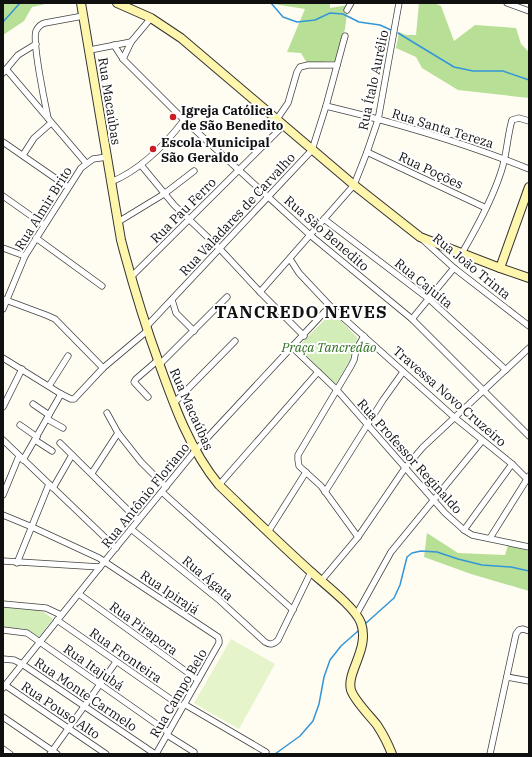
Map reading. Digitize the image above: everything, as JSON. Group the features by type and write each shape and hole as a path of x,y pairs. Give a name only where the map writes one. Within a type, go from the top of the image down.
{"street":[{"name":"Rua Macaúbas","path":"81,3 118,222 131,277 147,329 174,403 195,451 219,485 335,593 361,622 363,640 352,678 351,690 378,726 392,754"},
{"path":"117,3 151,18 181,38 354,185 420,237 529,278"},
{"path":"347,10 351,3"},
{"name":"Rua Ítalo Aurélio","path":"260,292 354,185 378,120 399,3"},
{"path":"507,3 519,5 529,11"},
{"path":"49,121 36,44 36,31 43,24 83,16"},
{"path":"122,59 131,42 151,18"},
{"name":"Rua Valadares de Carvalho","path":"61,394 71,399 76,398 104,368 147,329 172,300 312,150 326,106 344,36"},
{"path":"90,50 131,42"},
{"path":"36,44 18,55 4,71 86,164"},
{"name":"Rua São Benedito","path":"114,45 122,59 184,120 310,235 412,319 529,436"},
{"path":"277,119 288,103 297,72 300,68 308,65 337,65"},
{"name":"Rua Santa Tereza","path":"326,106 446,139 505,159 529,169"},
{"path":"462,253 496,186 505,159 507,140 512,120 514,118 519,118 529,121"},
{"path":"111,182 132,172 141,165 168,139 184,120"},
{"path":"23,155 34,138 49,121"},
{"name":"Rua Pau Ferro","path":"131,277 284,125"},
{"path":"3,142 68,187"},
{"name":"Rua Poções","path":"367,152 486,208"},
{"name":"Rua Almir Brito","path":"3,308 5,300 25,256 81,168 93,159 107,157"},
{"path":"141,165 164,194 220,248 260,292 304,336"},
{"path":"118,222 164,194 194,171"},
{"path":"500,268 525,208 529,187"},
{"path":"3,196 44,224"},
{"name":"Rua Cajuíta","path":"324,219 429,299 506,370"},
{"name":"Rua João Trinta","path":"420,237 454,268 529,326"},
{"path":"36,238 102,286"},
{"path":"3,248 25,256"},
{"name":"Travessa Novo Cruzeiro","path":"290,259 299,273 330,306 454,417 528,478"},
{"path":"412,319 454,268"},
{"path":"148,397 134,382 136,379 159,362 194,331 227,297"},
{"path":"5,300 46,314 55,319 104,368"},
{"path":"172,300 176,313 194,331"},
{"name":"Rua Antônio Floriano","path":"4,686 195,451 293,348 330,306"},
{"path":"358,537 317,482 299,466 298,455 351,366 356,350 364,336"},
{"path":"174,403 235,341"},
{"name":"Rua Professor Reginaldo","path":"293,348 337,390 445,513 464,530 472,534 529,547"},
{"path":"322,581 358,537 405,468 423,447 529,348"},
{"path":"50,386 68,356"},
{"path":"3,358 61,394 36,438 21,458 3,495"},
{"path":"3,407 22,370"},
{"path":"219,485 318,372"},
{"path":"325,492 383,400 403,372"},
{"path":"33,404 63,428"},
{"path":"107,413 118,433 141,462 166,487"},
{"path":"20,425 52,451"},
{"path":"92,473 118,433"},
{"path":"3,440 116,548"},
{"path":"356,615 391,552 482,441"},
{"path":"60,443 138,520"},
{"path":"17,562 51,486 72,455"},
{"path":"464,530 512,464"},
{"path":"268,532 306,472"},
{"path":"490,538 528,478"},
{"path":"162,492 293,610 311,572"},
{"name":"Rua Ipirajá","path":"3,515 105,561 214,634 219,640 219,643"},
{"name":"Rua Ágata","path":"131,529 218,599 265,642 275,644 293,610"},
{"path":"3,561 100,567"},
{"name":"Rua Pirapora","path":"78,594 198,680"},
{"path":"3,604 46,608 61,615"},
{"name":"Rua Fronteira","path":"57,620 116,662 183,705 266,752"},
{"path":"490,754 516,634 519,630 524,629 529,631"},
{"name":"Rua Itajubá","path":"3,630 27,633 194,752"},
{"name":"Rua Campo Belo","path":"155,754 168,734 219,643"},
{"name":"Rua Monte Carmelo","path":"3,659 14,660 22,664 155,754"},
{"path":"3,717 53,753 83,706 116,662"},
{"path":"507,677 529,680"},
{"name":"Rua Pouso Alto","path":"4,686 106,754"},
{"path":"3,749 10,754"}],"green space":[{"path":"3,3 50,3 32,7 24,21 3,35"},
{"path":"267,3 330,3 330,8 348,5 345,29 335,61 307,63 301,53 287,52 305,9"},
{"path":"419,3 434,3 441,6 454,41 475,25 516,28 521,44 529,52 529,98 458,90 422,68 416,57 396,48 399,32 406,35 416,35"},
{"name":"Praça Tancredão","path":"329,315 335,315 357,337 351,352 350,360 336,384 332,383 299,347"},
{"path":"427,533 458,553 505,555 508,545 529,551 529,591 471,574 424,557"},
{"path":"3,607 41,610 53,619 39,637 26,629 3,627"},
{"path":"231,639 275,664 239,729 194,703"}],"waterway":[{"path":"3,22 20,3"},
{"path":"271,3 283,17 297,22 315,20 330,13 343,14 359,22 380,25 391,30"},
{"path":"398,33 454,67 473,71 503,71 529,80"},
{"path":"365,624 394,598 400,585 407,557 412,553 421,551 437,552 482,565 511,567 529,571"},
{"path":"275,754 300,736 313,721 319,704 324,677 330,660 341,646 358,631"}],"place":[{"name":"Igreja Católica de São Benedito","path":"173,117"},
{"name":"Escola Municipal São Geraldo","path":"153,149"}],"district":[{"name":"TANCREDO NEVES","path":"301,312"}]}
